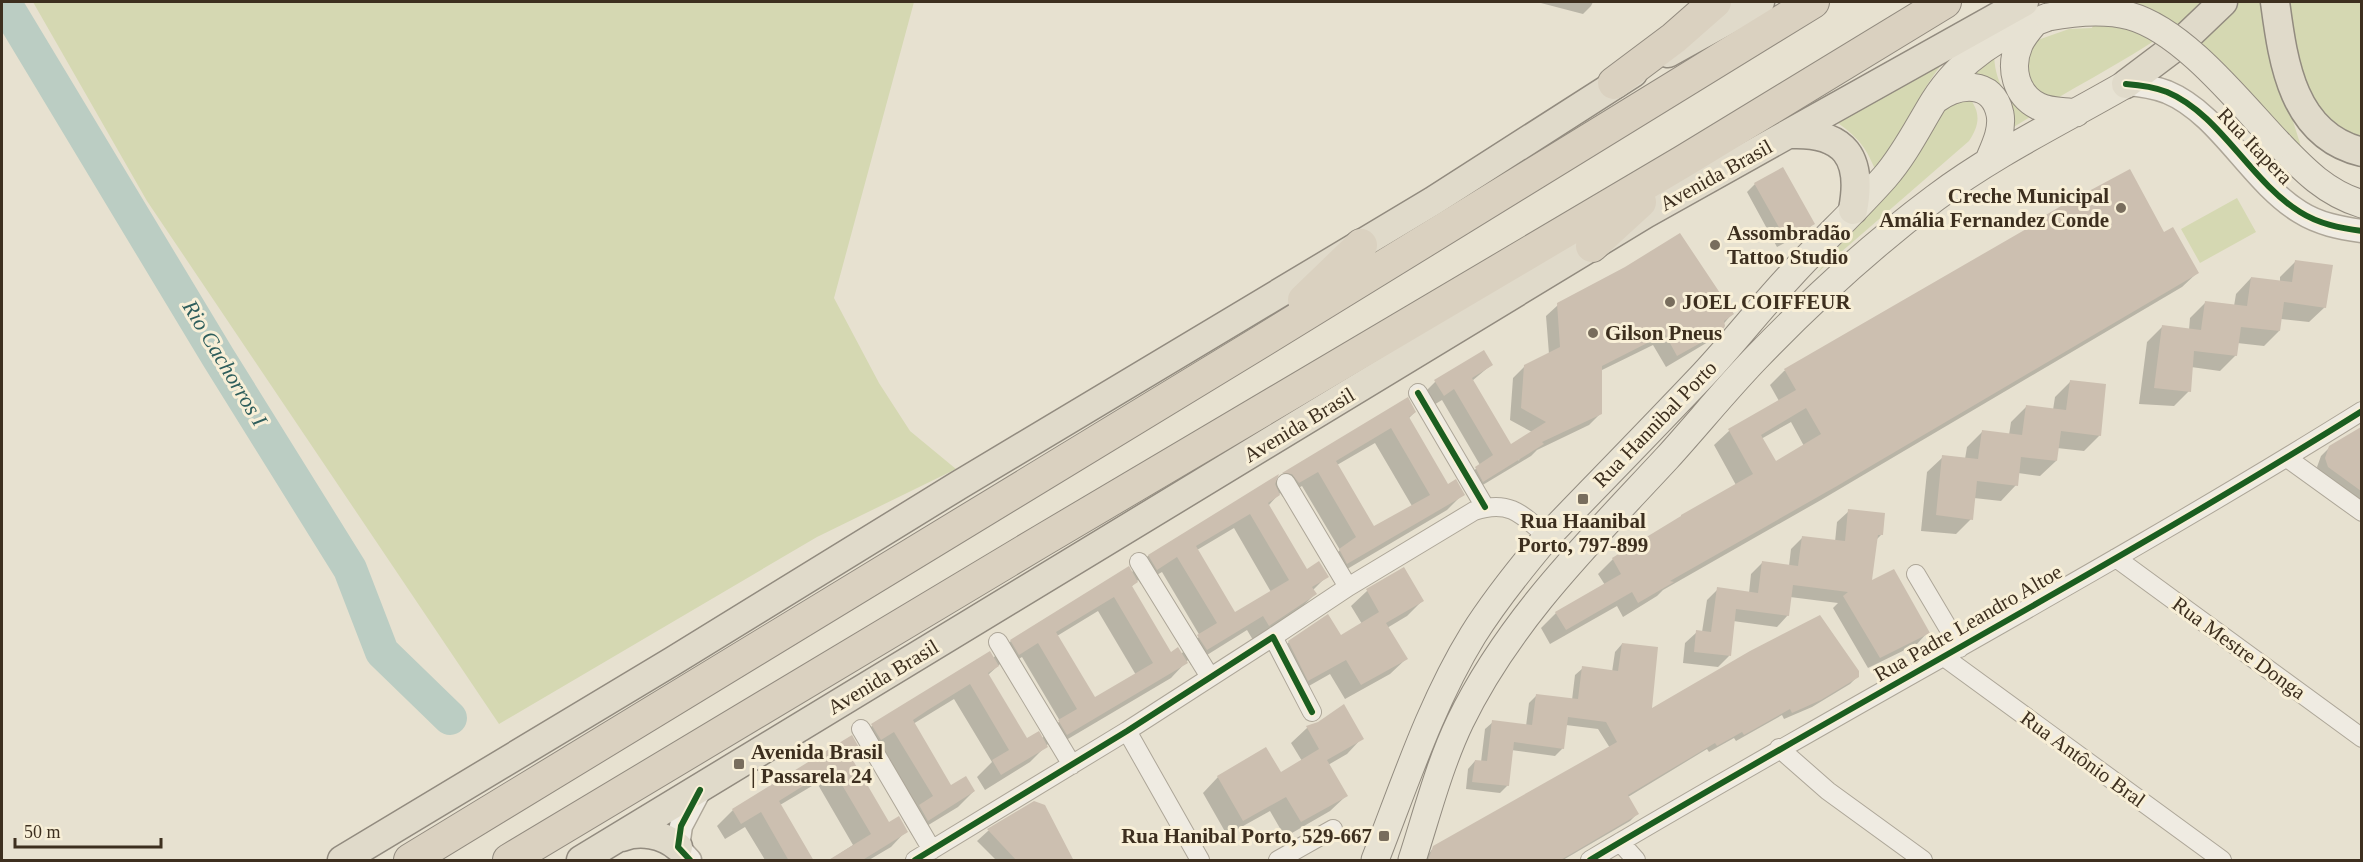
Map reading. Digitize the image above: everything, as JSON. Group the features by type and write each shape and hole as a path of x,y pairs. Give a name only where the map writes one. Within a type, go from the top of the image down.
{"highway":[{"path":"1614,84 1674,38 1715,2"},
{"path":"342,861 673,661 959,484 1434,201 1614,84 1760,2"},
{"path":"410,861 1813,2"},
{"name":"Avenida Brasil","path":"509,861 1043,540 1684,161 1945,2"},
{"path":"2126,84 2179,44 2223,2"},
{"path":"2275,2 2295,94 2305,114 2319,131 2361,152"},
{"name":"Avenida Brasil","path":"581,861 617,848 739,764 1645,214 1791,134 2036,14"},
{"path":"1791,134 1820,135 1833,140 1845,149 1853,161 1856,176 1857,191 1852,210"},
{"path":"1592,246 1684,161"},
{"path":"1262,341 1361,245"},
{"path":"617,848 648,834 679,849"},
{"path":"405,861 437,844"}],"main road":[{"name":"Rua Hannibal Porto","path":"1375,861 1448,681 1472,637 1499,596 1547,537 1705,374 1788,277 1884,178 1904,153 1934,100 1952,77 1973,56 1993,42 2036,14 2105,12 2132,16 2187,47 2318,182 2347,200 2361,204"},
{"path":"2036,14 2015,55 2018,87 2039,107 2076,113"},
{"name":"Rua Hannibal Porto","path":"1412,861 1447,751 1461,720 1490,670 1520,626 1565,568 1756,358 1862,257 1935,198 1989,160 2126,84"},
{"path":"1934,100 1960,87 1974,86 1988,94 2001,115 1998,140 1989,160"},
{"path":"1756,358 1804,304 1803,296 1788,277"}],"street":[{"name":"Rua Itapera","path":"2126,84 2148,86 2167,92 2188,104 2205,117 2259,178 2300,212 2319,222 2361,231"},
{"path":"1418,393 1485,507"},
{"name":"Rua Padre Leandro Altoe","path":"1590,861 1779,748 2116,558 2287,458 2361,411"},
{"path":"2287,458 2361,512"},
{"path":"1286,483 1348,587"},
{"path":"915,861 1127,731 1348,587 1474,511 1495,506 1516,511 1547,537"},
{"name":"Rua Mestre Donga","path":"2116,558 2361,738"},
{"path":"1139,562 1210,677"},
{"path":"1916,574 1960,648"},
{"path":"1273,637 1312,712"},
{"path":"998,642 1072,765"},
{"name":"Rua Antônio Bral","path":"1944,657 2222,861"},
{"path":"861,729 932,850"},
{"path":"1127,731 1200,861"},
{"path":"1779,748 1828,791 1923,861"},
{"path":"679,849 681,826 700,790"},
{"path":"1278,861 1333,829"},
{"path":"1620,842 1636,861"}],"green space":[{"path":"33,2 914,2 834,298 879,383 910,431 956,469 817,537 499,724 147,201"},
{"path":"2102,2 2205,2 2151,43 2054,100 2043,95 2033,86 2025,70 2024,61 2029,43 2069,29 2092,28"},
{"path":"2235,2 2266,2 2277,70 2303,153 2273,124 2199,40"},
{"path":"2278,2 2361,2 2361,142 2303,100"},
{"path":"1994,51 1996,72 2003,89 2014,104 2030,117 2004,133 1961,74"},
{"path":"1946,59 1918,101 1877,174 1862,145 1838,123"},
{"path":"1968,96 1975,107 1978,118 1969,141 1817,273 1901,171 1947,101"},
{"path":"2237,198 2256,232 2200,263 2181,229"}],"building":[{"path":"1783,167 1815,224 1786,240 1754,183"},
{"path":"2130,169 2164,232 2173,227 2199,273 1837,486 1670,581 1674,582 1638,603 1632,592 1566,630 1555,612 1621,574 1612,558 1753,474 1728,429 1796,390 1784,369 2040,221 2039,219","holes":["1806,408 1821,434 1776,461 1761,435"]},
{"path":"1680,233 1734,314 1724,321 1725,326 1722,331 1677,356 1665,334 1602,366 1602,414 1542,442 1544,444 1483,482 1475,467 1493,455 1454,389 1444,396 1434,380 1484,350 1493,365 1472,378 1511,444 1546,422 1521,408 1524,365 1560,347 1557,303 1625,267"},
{"path":"2295,260 2333,265 2326,308 2284,302 2280,331 2241,327 2237,356 2194,351 2191,392 2154,388 2162,325 2201,330 2205,301 2247,306 2251,277 2292,282"},
{"path":"2070,380 2106,384 2101,436 2061,431 2057,461 2021,457 2018,486 1977,481 1973,520 1936,515 1942,455 1978,459 1982,430 2022,435 2026,405 2066,410"},
{"path":"1408,397 1416,412 1409,417 1448,484 1456,479 1465,495 1347,564 1339,549 1356,537 1318,472 1299,483 1292,474 1282,473","holes":["1391,428 1430,495 1374,526 1336,461"]},
{"path":"2361,427 2361,491 2328,467 2325,458 2329,446"},
{"path":"1279,474 1275,484 1280,495 1268,503 1307,569 1319,561 1329,577 1312,587 1317,594 1269,626 1263,616 1207,650 1197,635 1217,623 1177,557 1157,570 1148,555","holes":["1250,514 1289,580 1235,612 1196,546"]},
{"path":"1848,509 1885,513 1883,535 1878,535 1872,580 1894,569 1930,633 1880,658 1843,596 1848,592 1793,585 1789,616 1736,609 1731,656 1694,652 1696,630 1711,632 1717,587 1758,593 1762,561 1798,566 1802,536 1845,541"},
{"path":"1129,566 1138,582 1132,586 1171,652 1178,647 1188,663 1067,735 1058,720 1077,709 1038,643 1019,655 1010,640","holes":["1114,597 1153,663 1095,697 1056,632"]},
{"path":"1404,567 1424,601 1386,623 1408,659 1361,685 1346,660 1308,681 1288,641 1328,614 1341,635 1379,612 1366,589"},
{"path":"1820,615 1859,671 1859,677 1821,700 1792,713 1790,709 1744,735 1742,732 1717,746 1715,743 1628,795 1639,814 1559,861 1428,861 1433,846 1617,742 1606,722 1568,717 1564,749 1514,742 1509,786 1472,782 1475,760 1487,761 1492,720 1532,725 1536,694 1578,699 1582,666 1618,671 1622,643 1658,647 1652,708 1750,651"},
{"path":"990,651 999,666 988,673 1027,738 1039,731 1048,747 1001,775 992,760 1009,750 970,684 913,720 951,785 966,776 975,791 928,821 919,805 933,796 894,732 881,740 871,724"},
{"path":"1344,704 1364,739 1327,760 1348,796 1301,822 1286,797 1243,821 1217,776 1266,747 1281,772 1319,749 1306,726 1318,722"},
{"path":"852,735 861,751 851,757 889,822 899,816 908,832 861,861 827,861 871,834 832,768 779,801 814,861 789,861 761,812 741,824 732,809"},
{"path":"1034,801 1045,805 1074,861 1017,861 987,829"}],"waterway":[{"name":"Rio Cachorros I","path":"4,2 218,357 350,569 382,652 450,718"}],"cycle path":[{"path":"2126,84 2162,90 2186,102 2219,131 2282,199 2300,212 2330,225 2362,231"},
{"path":"1418,393 1485,507"},
{"path":"1590,860 2074,582 2362,411"},
{"path":"915,860 1127,731 1273,637 1312,712"},
{"path":"690,860 678,847 681,826 700,790"}],"place":[{"name":"Creche Municipal Amália Fernandez Conde","path":"2121,208"},
{"name":"Assombradão Tattoo Studio","path":"1715,245"},
{"name":"JOEL COIFFEUR","path":"1670,302"},
{"name":"Gilson Pneus","path":"1593,333"},
{"name":"Rua Haanibal Porto, 797-899","path":"1583,499"},
{"name":"Avenida Brasil | Passarela 24","path":"739,764"},
{"name":"Rua Hanibal Porto, 529-667","path":"1384,836"}]}
